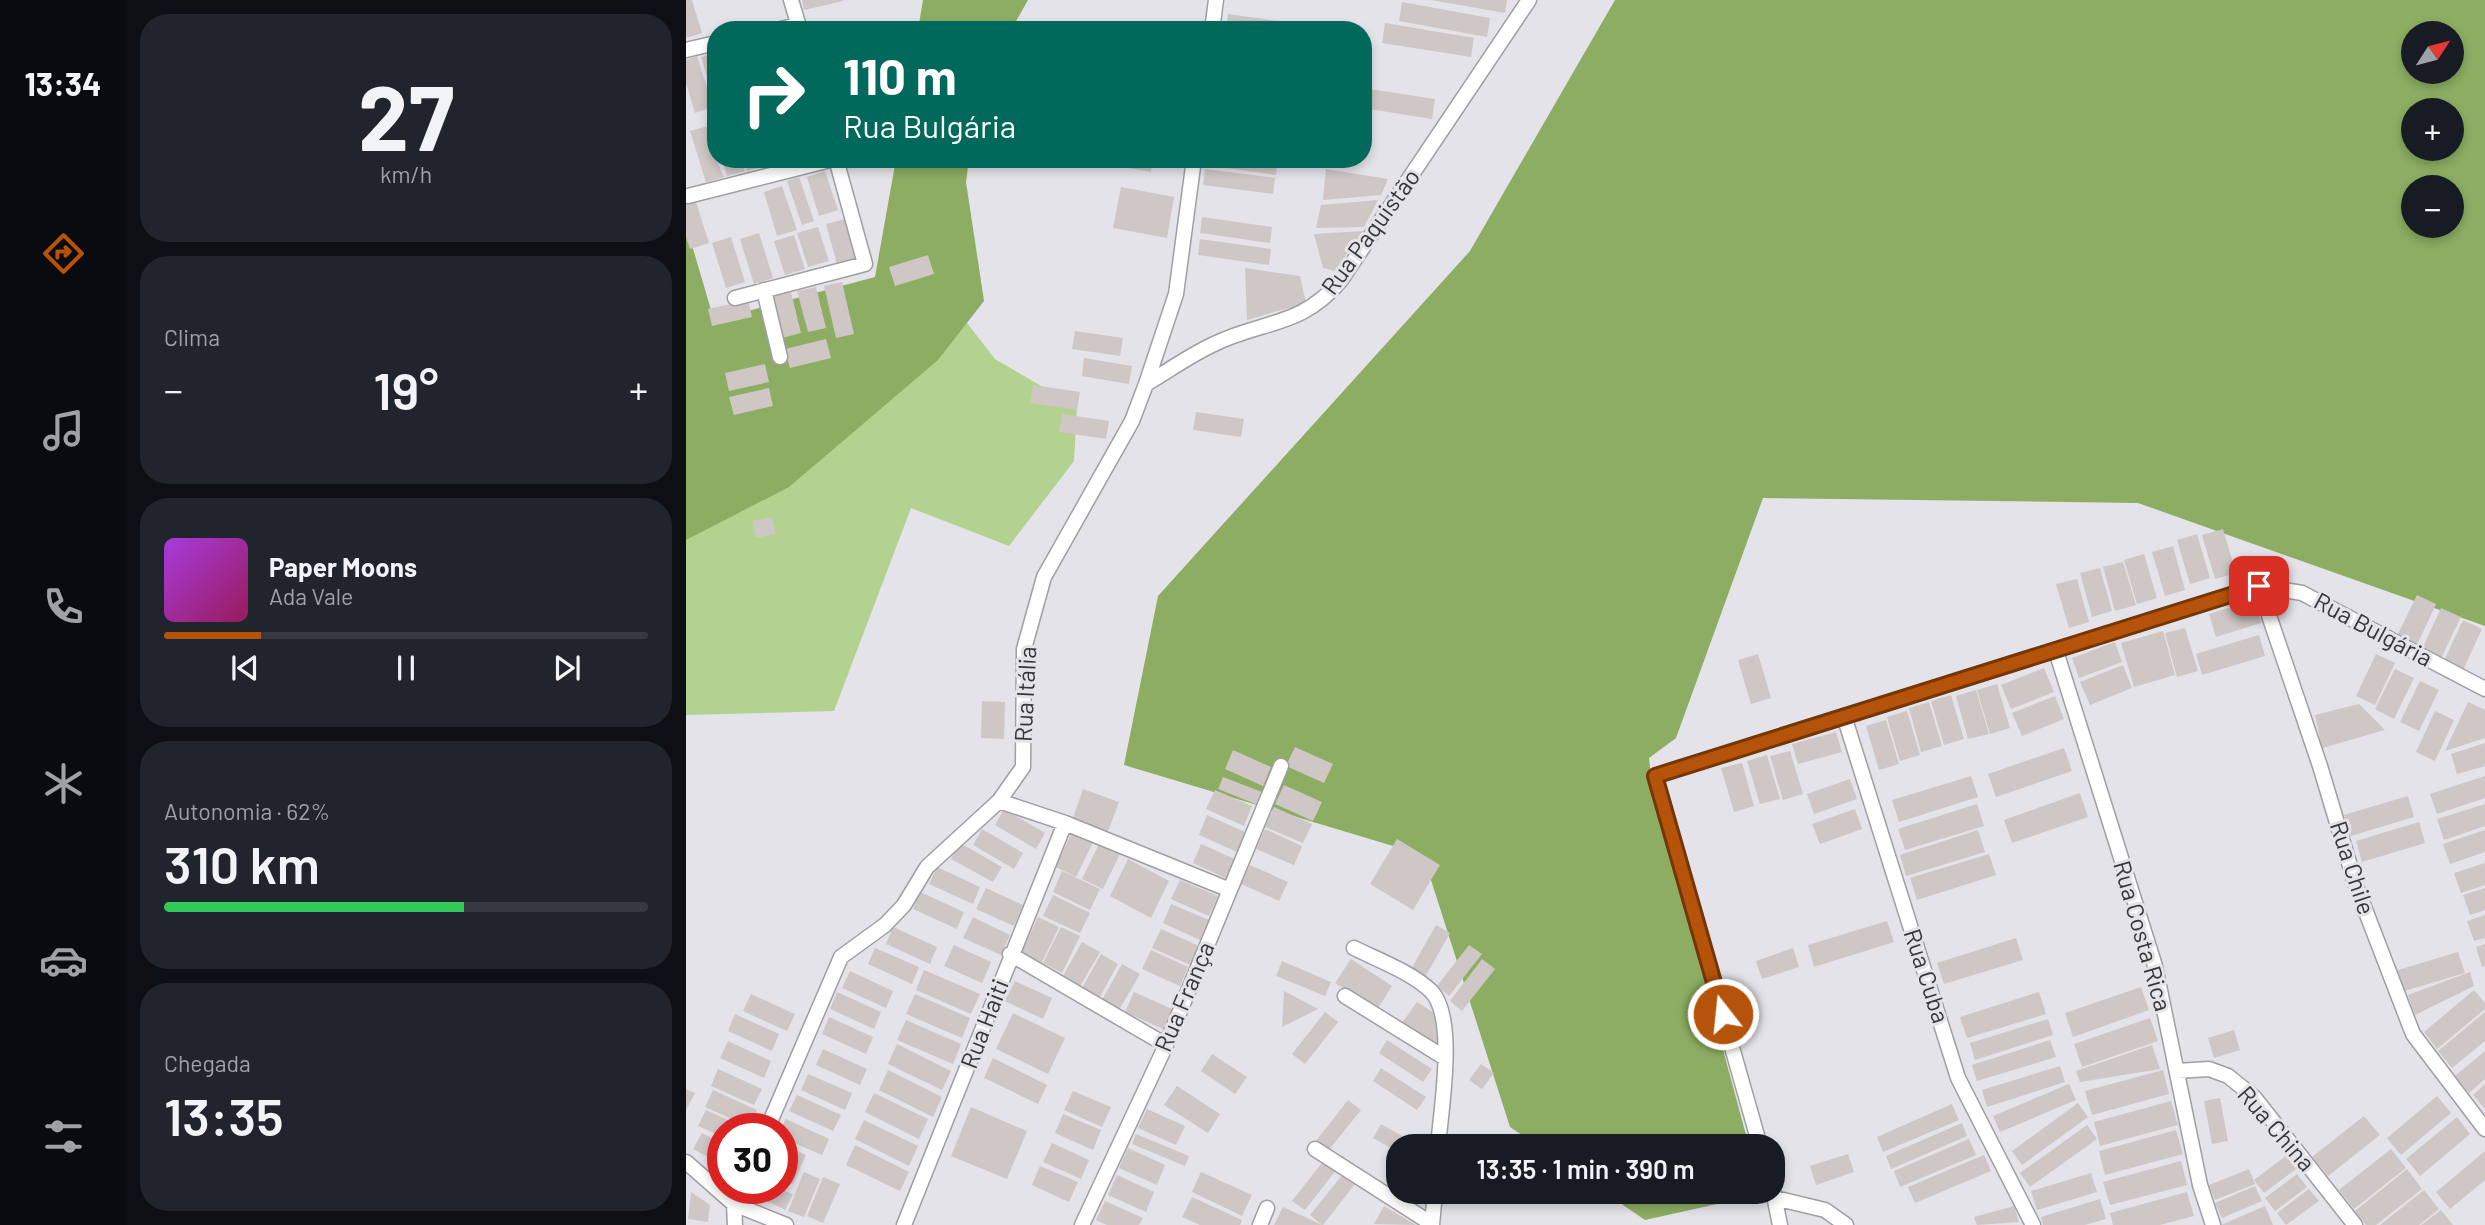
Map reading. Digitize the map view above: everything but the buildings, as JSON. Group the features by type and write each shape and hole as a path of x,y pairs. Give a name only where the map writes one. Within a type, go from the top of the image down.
{"street":[{"path":"791,0 797,21"},
{"path":"1213,21 1216,0"},
{"name":"Rua Paquistão","path":"1146,384 1213,344 1297,316 1325,299 1529,0"},
{"path":"686,50 707,45"},
{"path":"688,196 799,168"},
{"path":"735,298 865,264 838,168"},
{"name":"Rua Itália","path":"774,1113 841,957 885,925 904,905 927,867 999,801 1023,767 1024,649 1044,577 1132,421 1146,384 1176,294 1193,168"},
{"path":"764,290 780,357"},
{"name":"Rua Bulgária","path":"1757,1134 1655,776 2259,586 2302,593 2485,689"},
{"name":"Rua Chile","path":"2259,586 2320,766 2356,886 2413,1034 2485,1129"},
{"name":"Rua Costa Rica","path":"2056,651 2155,966 2200,1185 2213,1225"},
{"name":"Rua Cuba","path":"1844,716 1958,1078 2033,1225"},
{"name":"Rua França","path":"1082,1225 1166,1045 1282,766"},
{"path":"999,801 1065,823 1230,890"},
{"name":"Rua Haiti","path":"904,1225 984,1031 1010,954 1065,823"},
{"path":"1354,948 1432,992 1442,1016 1445,1058 1439,1134"},
{"path":"1010,954 1166,1045"},
{"path":"1345,996 1445,1058"},
{"name":"Rua China","path":"2177,1071 2209,1069 2228,1076 2254,1097 2355,1225"},
{"path":"1315,1149 1432,1225 1434,1204"},
{"path":"686,1162 707,1180"},
{"path":"1785,1197 1825,1210 1846,1225"},
{"path":"735,1225 734,1204 786,1225"},
{"path":"1776,1204 1780,1225"},
{"path":"1260,1225 1267,1208"}],"green space":[{"path":"923,0 1028,0 1016,21 920,21"},
{"path":"1615,0 2485,0 2485,626 2138,503 1763,498 1676,738 1649,758 1652,787 1746,1134 1520,1134 1510,1127 1423,855 1124,765 1158,596 1470,251"},
{"path":"894,168 968,168 966,182 984,301 938,360 789,487 686,540 686,225 714,320 875,277"},
{"path":"953,305 995,359 1077,407 1074,461 1009,546 911,508 834,711 686,715 686,518"},
{"path":"1622,1204 1717,1204 1645,1220"}],"route":[{"path":"1723,1014 1655,776 2259,586"}]}
